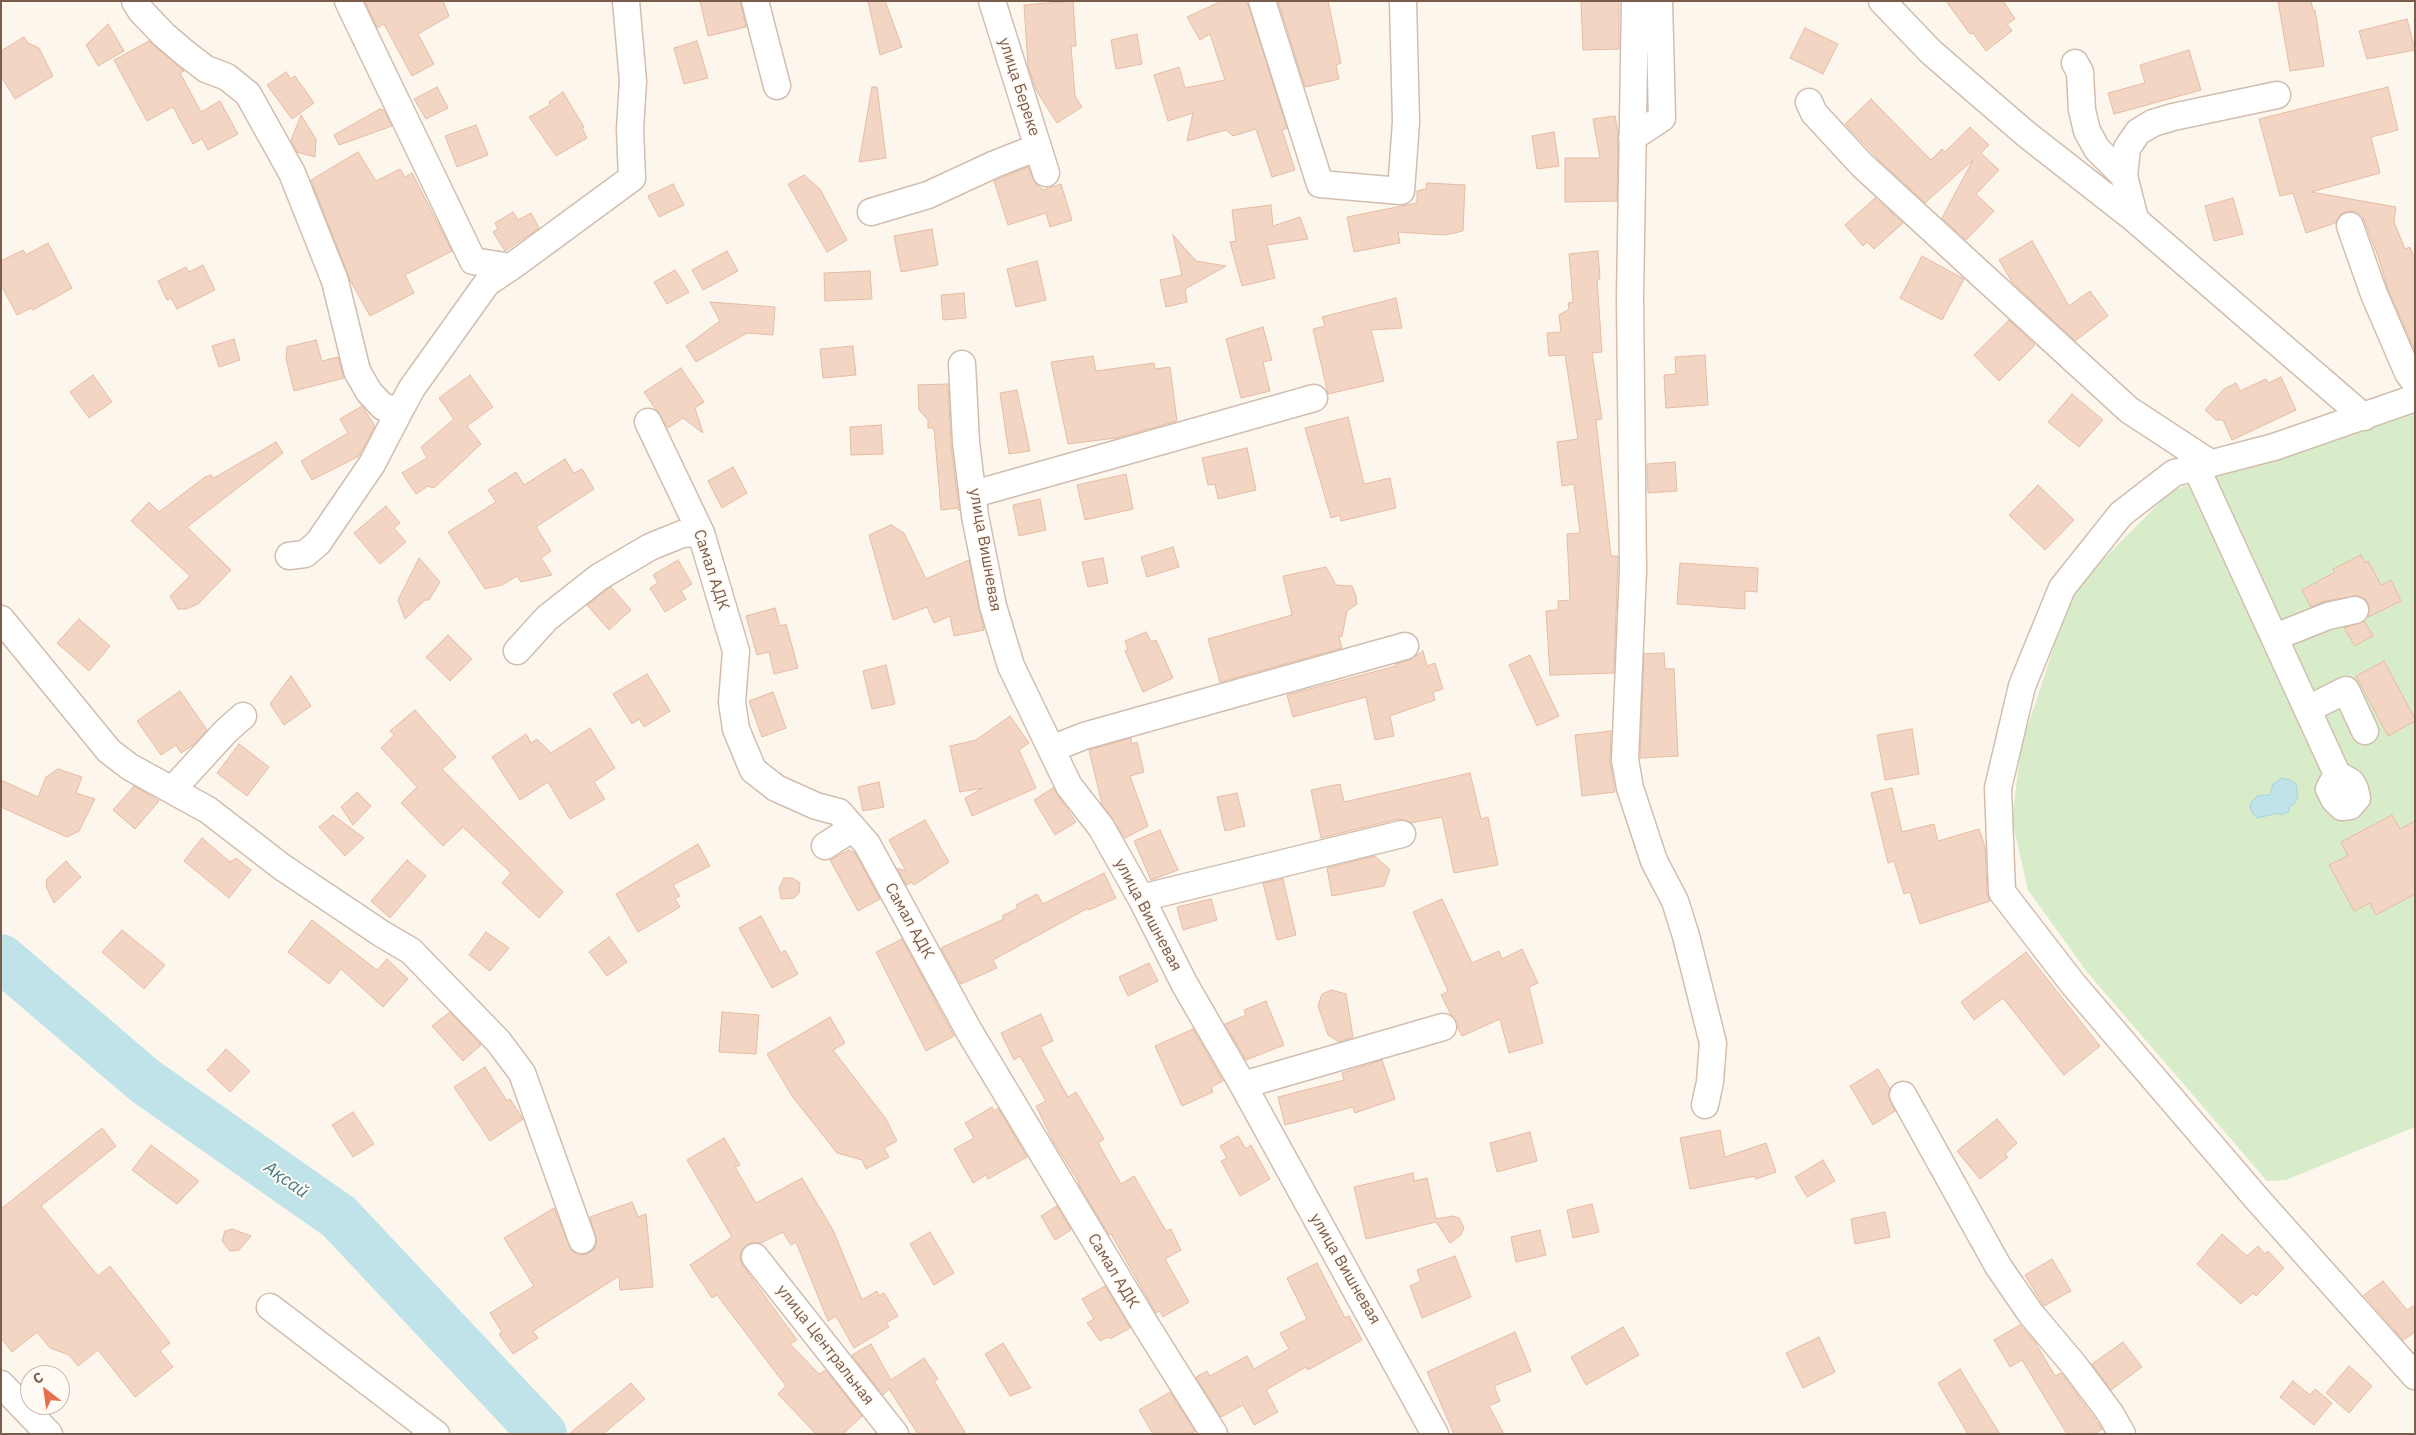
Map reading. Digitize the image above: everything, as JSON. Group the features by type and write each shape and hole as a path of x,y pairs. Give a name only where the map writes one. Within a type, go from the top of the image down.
{"street":[{"path":"135,1 141,12 171,41 206,69 227,78 248,94 292,173 331,272 357,371 369,392 383,407 400,410"},
{"path":"348,1 472,261 478,295"},
{"path":"289,556 305,554 318,543 372,464 412,388 487,283 632,178 630,129 633,81 626,1"},
{"path":"755,1 777,86"},
{"name":"улица Береке","path":"992,1 1046,173"},
{"path":"1262,1 1320,184 1401,191 1406,122 1403,1"},
{"path":"1635,1 1630,315 1633,571 1625,760 1630,788 1654,861 1674,901 1686,936 1713,1043 1710,1082 1705,1105"},
{"path":"1632,138 1662,118 1659,1"},
{"path":"1882,1 1931,52 1953,71 2026,134 2135,219 2364,417"},
{"path":"2076,63 2080,72 2082,110 2088,131 2097,149 2124,176"},
{"path":"2135,219 2124,176 2127,148 2138,132 2153,122 2277,96"},
{"path":"1809,102 1814,113 1862,165 2056,344 2130,410 2203,465 2275,637 2337,774"},
{"path":"870,212 928,196 994,164 1038,147"},
{"path":"2350,226 2374,294 2415,382"},
{"path":"472,261 511,267"},
{"name":"улица Вишневая","path":"962,364 966,442 974,494 975,516 994,606 1011,666 1070,786 1101,828 1185,985 1243,1085 1436,1434"},
{"path":"974,494 1314,398"},
{"path":"2415,398 2364,417 2274,446 2174,473 2121,514 2062,588 2022,686 1998,788 2002,892 2073,984 2258,1200 2415,1376"},
{"name":"Самал АДК","path":"648,422 701,533 736,651 732,702 736,729 753,770 776,788 816,806 839,812 867,844 969,1031 1022,1122 1214,1434"},
{"path":"517,651 547,618 599,576 650,546 682,534 701,533"},
{"path":"2275,637 2328,616 2355,610"},
{"path":"1,619 109,751 130,767 208,810 282,867 382,934 411,951 498,1041 522,1073 582,1240"},
{"path":"1052,749 1084,736 1405,646"},
{"path":"2308,709 2346,690 2365,731"},
{"path":"172,790 226,731 244,716"},
{"path":"825,846 853,828"},
{"path":"1140,898 1402,834"},
{"path":"1243,1085 1443,1026"},
{"path":"1903,1095 1998,1266 2031,1314 2074,1364 2105,1406 2122,1434"},
{"name":"улица Центральная","path":"755,1257 895,1434"},
{"path":"270,1308 436,1434"},
{"path":"1,1384 49,1434"}],"green space":[{"path":"2415,411 2415,1127 2286,1180 2267,1181 2087,972 2028,890 2012,820 2021,747 2072,591 2170,492 2203,479"}],"water":[{"path":"2282,778 2296,784 2298,796 2294,804 2289,807 2289,811 2282,815 2278,813 2257,818 2250,806 2252,801 2257,796 2270,795 2273,784"}],"building":[{"path":"365,1 443,1 449,16 418,34 434,64 412,76 384,24 377,28"},
{"path":"700,1 740,1 746,27 708,36"},
{"path":"868,1 885,1 902,47 880,55"},
{"path":"1073,1 1076,46 1071,46 1075,96 1082,107 1057,123 1036,90 1028,66 1024,5"},
{"path":"1222,1 1247,1 1287,128 1282,130 1295,170 1272,177 1256,129 1233,136 1226,130 1187,141 1193,113 1168,121 1154,75 1179,67 1185,88 1225,80 1210,34 1200,40 1187,17"},
{"path":"1278,1 1328,1 1341,63 1336,65 1339,79 1305,87"},
{"path":"1581,1 1619,1 1619,49 1583,50"},
{"path":"1946,1 2003,1 2015,19 2007,24 2012,31 1986,51 1973,33 1970,34"},
{"path":"2278,1 2311,1 2313,10 2315,10 2324,66 2290,71"},
{"path":"2407,19 2415,50 2367,59 2359,31"},
{"path":"108,24 124,51 98,66 86,45"},
{"path":"1805,28 1838,44 1823,74 1790,58"},
{"path":"1137,34 1142,64 1116,69 1111,40"},
{"path":"24,37 28,43 39,48 53,76 15,99 1,76 1,51"},
{"path":"149,41 184,71 180,73 201,112 220,101 238,134 208,150 202,139 193,144 173,107 147,121 114,60"},
{"path":"697,41 708,78 684,84 674,48"},
{"path":"2189,50 2201,90 2114,114 2108,93 2145,83 2140,65"},
{"path":"286,72 291,79 295,76 314,103 292,119 267,85"},
{"path":"437,87 448,108 426,119 414,99"},
{"path":"872,87 877,87 886,158 859,162"},
{"path":"2388,87 2398,130 2371,137 2380,173 2311,192 2396,207 2394,222 2405,249 2410,247 2415,260 2415,351 2388,289 2362,215 2353,211 2345,212 2339,216 2335,223 2306,233 2293,193 2280,196 2259,119"},
{"path":"563,92 584,127 582,128 587,138 556,156 529,117 550,105 549,102"},
{"path":"1871,99 1931,160 1942,149 1945,152 1970,127 1989,145 1981,153 1999,170 1976,194 1994,211 1966,240 1942,218 1973,160 1925,203 1879,160 1845,124"},
{"path":"380,109 384,110 392,126 339,145 334,135"},
{"path":"301,115 316,139 315,157 297,152 291,140"},
{"path":"1615,116 1618,132 1617,201 1565,202 1565,158 1600,158 1593,119"},
{"path":"476,125 488,155 457,167 445,136"},
{"path":"1554,132 1559,166 1537,169 1532,136"},
{"path":"358,152 376,181 400,169 405,177 412,173 452,251 405,275 414,293 370,316 350,280 311,180"},
{"path":"1028,167 1036,184 1043,190 1061,184 1072,220 1050,227 1046,213 1008,225 994,181"},
{"path":"804,175 820,189 847,240 827,252 788,184"},
{"path":"1427,183 1465,185 1463,231 1445,235 1398,232 1400,243 1354,252 1347,217 1417,203 1417,191 1426,189"},
{"path":"673,184 684,205 659,217 648,196"},
{"path":"1875,198 1903,223 1874,249 1867,242 1863,246 1845,225"},
{"path":"2233,198 2243,234 2214,241 2205,206"},
{"path":"1271,205 1273,226 1300,217 1308,239 1267,245 1275,278 1242,286 1230,242 1236,241 1232,210"},
{"path":"513,212 518,220 531,213 539,228 505,251 493,232 498,229 495,223"},
{"path":"932,229 938,265 901,272 894,236"},
{"path":"1173,235 1196,261 1226,266 1185,289 1187,302 1166,307 1160,280 1182,275"},
{"path":"2032,241 2069,306 2090,291 2108,316 2075,341 2012,282 1999,260"},
{"path":"48,243 72,288 33,310 31,308 17,315 1,285 1,261 23,250 26,255"},
{"path":"727,251 738,271 703,290 692,270"},
{"path":"1598,251 1600,279 1597,280 1602,352 1592,353 1602,419 1596,420 1611,556 1618,556 1614,673 1550,675 1546,611 1558,610 1558,601 1570,600 1567,534 1580,533 1574,484 1562,486 1557,442 1578,439 1565,355 1549,356 1547,333 1561,332 1559,315 1569,309 1568,303 1573,302 1569,254"},
{"path":"1922,256 1964,279 1942,320 1900,298"},
{"path":"1037,261 1046,300 1016,307 1007,269"},
{"path":"203,265 215,290 177,309 171,298 167,300 158,281 186,267 189,272"},
{"path":"675,270 689,292 667,304 654,282"},
{"path":"870,271 872,299 825,301 824,273"},
{"path":"964,293 966,318 943,320 941,295"},
{"path":"1396,298 1402,328 1371,330 1384,381 1328,394 1313,329 1325,326 1322,317"},
{"path":"710,302 775,307 773,335 747,333 696,362 686,346 720,321"},
{"path":"2009,320 2035,345 1999,381 1974,355"},
{"path":"1263,327 1272,360 1263,362 1270,391 1241,398 1226,339"},
{"path":"234,339 240,360 219,367 212,346"},
{"path":"316,340 322,361 338,357 344,378 294,391 286,359 287,347"},
{"path":"853,346 856,375 823,378 820,349"},
{"path":"1705,355 1708,405 1666,408 1664,375 1676,374 1675,357"},
{"path":"1093,356 1096,371 1154,363 1155,369 1170,367 1177,421 1116,438 1068,444 1051,362"},
{"path":"681,368 704,402 695,408 703,433 683,418 668,428 644,392"},
{"path":"93,375 112,402 89,418 70,392"},
{"path":"470,375 493,407 467,426 481,444 434,488 428,486 416,494 402,473 427,458 421,447 454,419 439,398"},
{"path":"2281,377 2296,410 2232,440 2223,420 2216,420 2205,410 2224,389 2236,383 2240,391 2266,379 2268,383"},
{"path":"948,384 951,444 959,511 958,508 941,510 934,428 928,428 928,420 919,410 918,385"},
{"path":"1017,390 1030,451 1009,454 1000,393"},
{"path":"2072,394 2103,420 2079,447 2048,422"},
{"path":"362,406 375,426 359,456 312,480 301,461 348,433 340,419"},
{"path":"1348,417 1364,484 1390,478 1396,508 1341,521 1340,515 1331,518 1305,428"},
{"path":"881,425 883,454 851,455 850,427"},
{"path":"276,442 283,453 187,527 231,570 198,604 186,609 178,609 170,596 190,576 131,521 149,502 159,512 205,477 211,475 214,478"},
{"path":"1247,448 1256,490 1218,499 1215,484 1208,485 1202,458"},
{"path":"565,459 574,473 582,469 594,489 536,527 551,551 541,558 552,575 521,582 517,576 502,585 485,589 448,532 496,502 488,490 516,472 524,485"},
{"path":"1675,462 1677,491 1648,493 1647,464"},
{"path":"733,467 747,493 722,508 708,481"},
{"path":"1126,474 1133,509 1085,520 1077,485"},
{"path":"2038,485 2074,520 2045,550 2009,515"},
{"path":"1040,499 1046,530 1019,536 1013,505"},
{"path":"386,506 400,523 394,528 406,542 380,564 354,533"},
{"path":"891,525 904,533 926,579 969,560 984,630 954,636 950,616 934,623 927,607 893,620 869,535"},
{"path":"1173,547 1179,567 1147,577 1141,557"},
{"path":"2361,555 2365,563 2368,561 2381,585 2391,580 2401,601 2368,617 2369,606 2366,600 2359,596 2325,601 2311,607 2302,590 2335,572 2333,569"},
{"path":"419,558 440,582 429,600 425,600 405,619 398,600"},
{"path":"1103,558 1108,583 1088,587 1082,562"},
{"path":"678,560 692,584 681,591 686,599 665,612 650,588 658,583 653,575"},
{"path":"1680,563 1758,568 1757,592 1745,591 1745,609 1677,604"},
{"path":"1326,567 1336,585 1352,586 1356,596 1357,604 1347,611 1342,636 1339,637 1342,648 1220,682 1208,639 1292,615 1283,576"},
{"path":"611,587 631,610 609,630 587,605"},
{"path":"775,608 780,626 786,624 798,668 774,674 769,652 757,655 746,616"},
{"path":"79,619 110,646 89,671 57,643"},
{"path":"2364,621 2373,636 2355,646 2344,628"},
{"path":"1146,632 1151,642 1156,640 1173,678 1143,692 1125,651 1128,650 1125,641"},
{"path":"448,635 472,659 450,681 426,657"},
{"path":"1423,651 1427,666 1435,663 1443,689 1433,692 1435,700 1390,716 1394,736 1375,740 1366,697 1293,717 1287,695 1396,666 1396,664 1410,660"},
{"path":"1664,653 1665,669 1674,669 1678,756 1640,758 1644,654"},
{"path":"1530,655 1559,716 1537,726 1509,665"},
{"path":"2384,661 2415,719 2415,721 2388,736 2356,676"},
{"path":"886,665 895,704 872,709 863,671"},
{"path":"647,674 670,711 644,727 639,719 632,724 613,694"},
{"path":"291,676 311,706 284,725 270,704"},
{"path":"180,691 207,730 193,745 181,753 176,745 161,755 137,721"},
{"path":"773,692 786,728 762,737 749,701"},
{"path":"415,710 456,757 442,769 563,892 539,918 502,883 511,873 463,827 443,846 401,803 417,787 381,748 394,735 390,731"},
{"path":"1010,716 1029,743 1019,750 1036,788 972,816 965,798 983,788 960,792 950,746 976,740"},
{"path":"590,728 615,768 594,782 605,799 570,819 548,782 520,800 492,757 526,734 531,743 537,739 551,753"},
{"path":"1912,729 1919,774 1885,780 1877,735"},
{"path":"1611,731 1610,762 1615,792 1582,796 1575,735"},
{"path":"1131,738 1132,744 1137,742 1144,772 1130,776 1148,826 1125,838 1102,804 1089,750"},
{"path":"239,744 269,767 247,796 217,773"},
{"path":"58,769 82,777 76,793 95,799 79,831 67,837 1,807 1,780 38,797 46,777"},
{"path":"1470,773 1481,819 1488,817 1498,865 1454,873 1442,817 1411,823 1398,819 1321,838 1311,790 1340,784 1344,802"},
{"path":"879,782 884,807 863,811 858,787"},
{"path":"134,786 159,801 135,829 113,810"},
{"path":"1053,788 1076,822 1055,835 1034,800"},
{"path":"1892,788 1902,832 1934,824 1938,841 1979,829 1985,847 1987,893 1990,901 1920,924 1910,892 1904,894 1894,861 1888,863 1871,793"},
{"path":"357,792 371,806 353,825 341,807"},
{"path":"1237,793 1245,826 1225,831 1217,797"},
{"path":"333,815 364,838 345,856 319,827"},
{"path":"2392,815 2400,829 2415,821 2415,894 2376,915 2370,903 2354,911 2329,865 2348,856 2341,842"},
{"path":"925,820 949,862 914,885 912,882 906,885 897,868 906,871 889,840"},
{"path":"1160,830 1178,870 1151,880 1134,841"},
{"path":"202,838 230,862 236,858 251,870 229,898 184,861"},
{"path":"698,844 710,866 673,885 680,896 675,899 680,907 638,932 616,894"},
{"path":"849,850 855,853 880,899 858,911 830,860"},
{"path":"1375,856 1390,870 1384,886 1332,896 1327,868"},
{"path":"407,860 426,876 390,918 371,901"},
{"path":"66,861 81,877 54,903 46,886 47,879"},
{"path":"1104,873 1116,898 1089,910 1088,908 993,960 997,968 961,984 941,948 1004,919 1002,916 1018,908 1016,905 1037,894 1043,904"},
{"path":"784,878 793,878 800,883 799,893 794,898 781,899 779,888"},
{"path":"1283,879 1296,935 1277,940 1263,883"},
{"path":"1211,899 1217,920 1183,930 1177,907"},
{"path":"1442,899 1472,963 1499,951 1502,959 1522,949 1538,983 1529,987 1543,1043 1509,1053 1500,1019 1462,1036 1441,995 1448,991 1413,912"},
{"path":"761,916 781,953 785,950 798,974 772,988 739,928"},
{"path":"312,920 377,970 387,959 408,979 383,1007 341,969 329,984 288,952"},
{"path":"122,930 165,965 144,989 102,952"},
{"path":"486,932 509,948 490,971 469,955"},
{"path":"609,937 627,962 607,976 589,952"},
{"path":"902,939 954,1036 926,1051 876,952"},
{"path":"2026,952 2100,1046 2064,1075 2003,998 1974,1020 1961,1002"},
{"path":"1149,963 1158,981 1128,996 1119,977"},
{"path":"1332,990 1346,994 1353,1037 1339,1042 1328,1035 1318,1006 1322,994"},
{"path":"1266,1001 1284,1045 1246,1060 1225,1024 1246,1015 1244,1010"},
{"path":"450,1012 481,1045 463,1061 432,1026"},
{"path":"722,1012 759,1015 756,1054 719,1052"},
{"path":"1041,1014 1053,1041 1040,1047 1068,1097 1076,1092 1104,1139 1098,1143 1121,1184 1134,1176 1166,1231 1171,1229 1181,1250 1165,1259 1189,1302 1163,1317 1160,1311 1156,1313 1111,1234 1109,1235 1053,1141 1036,1106 1046,1101 1020,1056 1014,1060 1001,1033"},
{"path":"830,1017 845,1043 833,1050 886,1119 897,1141 884,1148 889,1157 866,1169 862,1160 837,1153 792,1096 767,1054"},
{"path":"1193,1029 1223,1081 1211,1087 1213,1092 1182,1106 1155,1046"},
{"path":"226,1049 250,1071 230,1092 207,1070"},
{"path":"1382,1060 1395,1099 1355,1113 1353,1107 1285,1125 1278,1097 1344,1080 1342,1073"},
{"path":"485,1067 507,1101 510,1099 523,1119 490,1141 454,1087"},
{"path":"1878,1069 1890,1089 1888,1095 1895,1111 1873,1125 1850,1086"},
{"path":"992,1107 994,1111 998,1108 1027,1157 988,1179 986,1175 973,1183 954,1149 974,1138 965,1123"},
{"path":"353,1112 374,1144 353,1157 332,1125"},
{"path":"1997,1119 2017,1143 2005,1154 2008,1157 1980,1179 1957,1151"},
{"path":"102,1128 116,1146 41,1206 98,1276 110,1266 170,1343 160,1351 173,1367 135,1397 98,1350 78,1366 69,1355 50,1348 37,1332 12,1352 1,1338 1,1209"},
{"path":"1720,1130 1725,1157 1766,1143 1776,1172 1756,1179 1755,1176 1690,1189 1680,1138"},
{"path":"1530,1132 1537,1161 1497,1172 1490,1143"},
{"path":"1238,1136 1246,1149 1251,1145 1270,1179 1240,1196 1221,1161 1227,1158 1220,1146"},
{"path":"724,1138 740,1165 735,1167 756,1203 802,1178 833,1230 862,1300 877,1291 879,1296 884,1293 898,1316 886,1323 889,1327 854,1348 836,1316 828,1321 796,1242 791,1245 783,1232 761,1243 753,1242 746,1245 741,1251 740,1259 743,1266 797,1340 790,1344 819,1374 826,1370 862,1416 843,1434 816,1434 778,1394 786,1386 717,1295 712,1298 690,1265 732,1237 687,1160"},
{"path":"151,1145 199,1181 177,1204 132,1170"},
{"path":"1823,1160 1835,1181 1807,1197 1795,1177"},
{"path":"1413,1173 1414,1181 1427,1178 1436,1219 1453,1216 1459,1218 1464,1228 1461,1235 1450,1243 1436,1222 1366,1239 1354,1187"},
{"path":"632,1202 638,1217 646,1214 653,1287 620,1290 619,1276 533,1331 538,1338 513,1354 499,1334 502,1332 490,1313 534,1286 504,1238 554,1208 572,1251 579,1255 587,1254 594,1249 597,1242 590,1217"},
{"path":"1592,1204 1599,1232 1573,1238 1567,1210"},
{"path":"1057,1206 1071,1230 1055,1240 1041,1216"},
{"path":"1885,1212 1890,1237 1855,1244 1851,1219"},
{"path":"232,1229 251,1236 239,1250 230,1251 222,1241 225,1231"},
{"path":"1540,1230 1546,1255 1516,1262 1511,1237"},
{"path":"930,1232 954,1273 934,1285 910,1244"},
{"path":"2222,1234 2247,1256 2258,1246 2265,1254 2268,1251 2284,1268 2256,1296 2253,1293 2241,1304 2197,1264"},
{"path":"1455,1256 1471,1297 1422,1318 1410,1286 1421,1281 1417,1270"},
{"path":"2052,1259 2071,1291 2044,1306 2025,1275"},
{"path":"1317,1263 1345,1318 1349,1316 1362,1340 1308,1370 1306,1367 1266,1390 1278,1412 1254,1425 1243,1405 1221,1417 1196,1377 1207,1371 1210,1376 1247,1356 1254,1369 1289,1349 1280,1333 1307,1319 1287,1278"},
{"path":"2383,1281 2407,1310 2415,1305 2415,1332 2403,1340 2364,1295"},
{"path":"1105,1286 1130,1328 1110,1339 1108,1337 1100,1341 1087,1323 1094,1319 1082,1299"},
{"path":"2020,1325 2035,1342 2055,1376 2061,1373 2102,1429 2094,1434 2067,1434 2022,1360 2010,1367 1994,1340"},
{"path":"1623,1327 1639,1355 1586,1385 1571,1357"},
{"path":"1515,1332 1531,1371 1494,1386 1500,1401 1489,1406 1504,1434 1454,1434 1427,1372"},
{"path":"1819,1337 1835,1372 1803,1388 1786,1353"},
{"path":"2123,1342 2142,1367 2111,1390 2092,1364"},
{"path":"1003,1343 1031,1388 1010,1396 985,1354"},
{"path":"871,1344 891,1380 924,1358 938,1379 934,1381 966,1434 918,1434 889,1389 883,1395 852,1355"},
{"path":"2349,1366 2372,1386 2349,1413 2326,1393"},
{"path":"1960,1369 2000,1434 1968,1434 1938,1383"},
{"path":"2293,1381 2310,1395 2315,1389 2332,1403 2314,1425 2280,1397"},
{"path":"631,1383 645,1399 603,1434 569,1434"},
{"path":"1170,1392 1195,1431 1190,1434 1153,1434 1139,1410"}],"waterway":[{"name":"Ақсай","path":"1,958 145,1081 339,1217 543,1434"}]}
